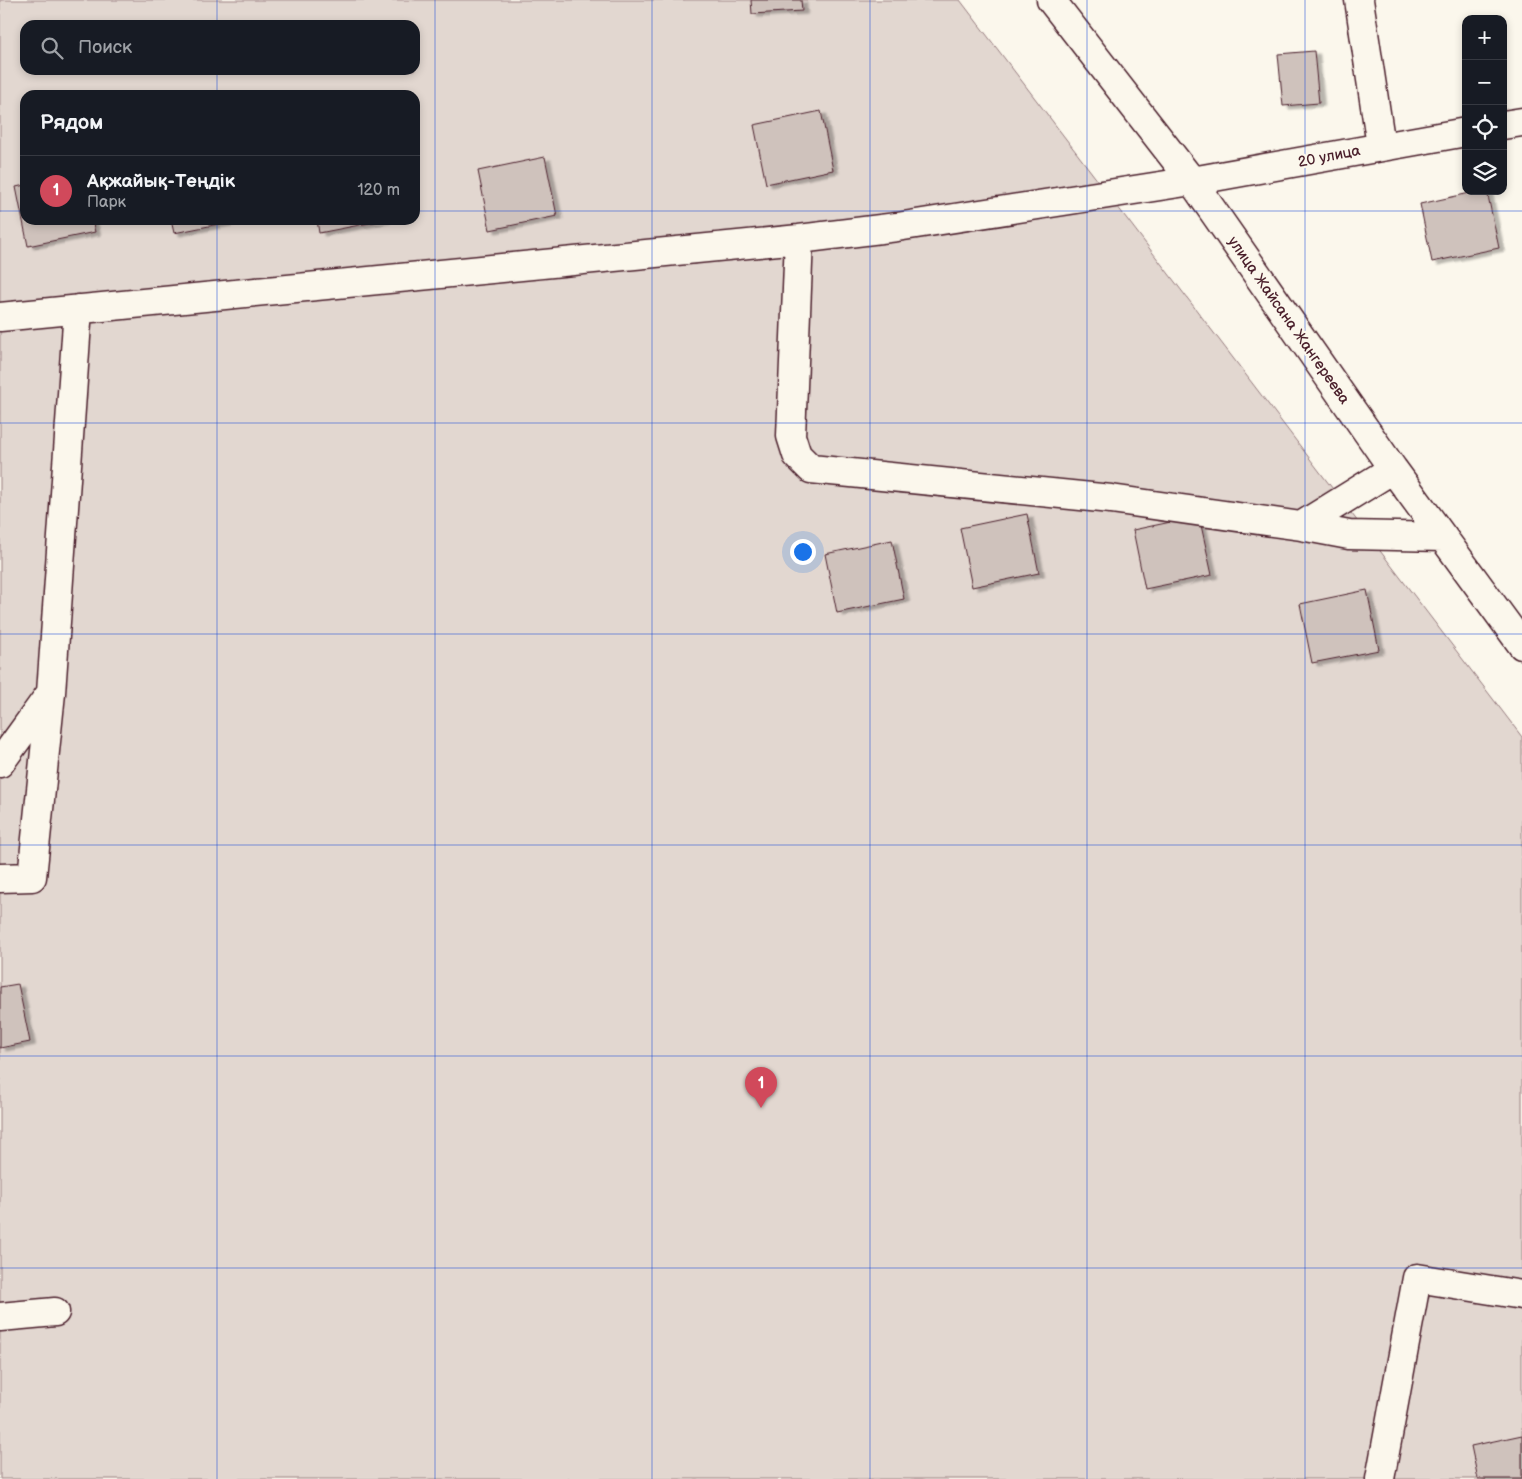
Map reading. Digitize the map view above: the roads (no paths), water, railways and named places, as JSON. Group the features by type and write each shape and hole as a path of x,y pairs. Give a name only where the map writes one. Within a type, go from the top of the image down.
{"street":[{"name":"улица Жайсана Жангереева","path":"1051,0 1192,181 1393,469 1522,645"},
{"path":"1359,0 1381,146"},
{"path":"1507,124 1522,122"},
{"name":"20 улица","path":"0,317 897,227 1192,181 1462,133"},
{"path":"799,238 791,436 797,455 811,469 1111,499 1301,526 1349,536 1442,537"},
{"path":"0,878 32,877 51,692 78,309"},
{"path":"1301,526 1393,469"},
{"path":"0,763 51,692"},
{"path":"1380,1479 1417,1278 1522,1295"},
{"path":"0,1317 55,1312"}],"place":[{"name":"Ақжайық-Теңдік","path":"761,1108"}]}
